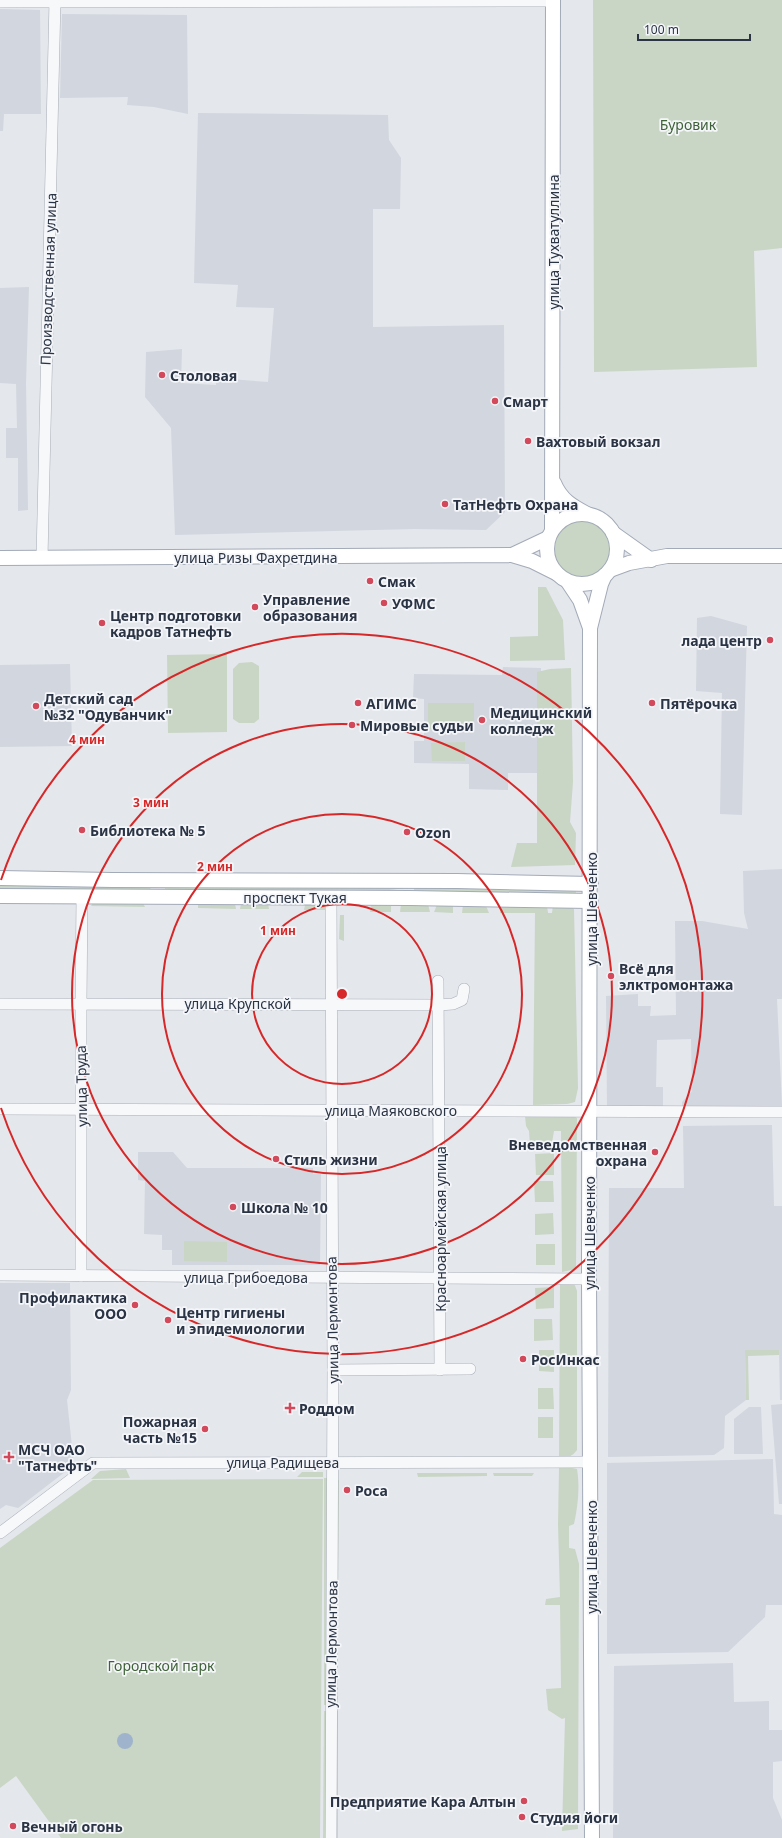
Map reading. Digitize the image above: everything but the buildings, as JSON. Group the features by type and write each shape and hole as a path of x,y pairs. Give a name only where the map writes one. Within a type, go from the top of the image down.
{"main road":[{"name":"улица Тухватуллина","path":"550,534 554,483 553,0"},
{"path":"554,483 559,494 565,501 603,521 613,533 651,560"},
{"path":"512,555 550,534 558,524 568,517 588,514"},
{"path":"590,628 601,584 608,573 617,552 613,533"},
{"path":"550,534 547,556 556,573"},
{"path":"512,555 532,561 556,573 568,582 580,600 590,628"},
{"name":"улица Ризы Фахретдина","path":"0,558 512,555"},
{"path":"568,582 587,584 597,581 608,573 629,563 667,556 782,556"},
{"name":"улица Шевченко","path":"590,628 591,901 589,1279 592,1838"},
{"name":"проспект Тукая","path":"0,878 409,882 457,881 591,884"},
{"name":"проспект Тукая","path":"0,896 331,897 591,901"}],"street":[{"path":"0,2 553,0"},
{"name":"Производственная улица","path":"42,558 55,1"},
{"path":"162,880 162,897"},
{"path":"409,882 410,898"},
{"name":"улица Труда","path":"82,897 82,1276"},
{"name":"улица Лермонтова","path":"331,897 333,1370 331,1838"},
{"name":"Красноармейская улица","path":"438,981 440,1370"},
{"name":"улица Крупской","path":"0,1004 438,1005 458,1003 464,996 464,989"},
{"name":"улица Маяковского","path":"0,1109 782,1112"},
{"name":"улица Грибоедова","path":"0,1275 589,1279"},
{"path":"333,1370 470,1370"},
{"name":"улица Радищева","path":"0,1533 93,1463 590,1462"}],"shaded area":[{"path":"0,9 40,10 41,114 4,114 3,131 0,131"},
{"path":"62,14 187,15 188,114 154,107 127,105 128,97 60,98"},
{"path":"198,113 388,115 389,140 401,158 400,209 373,209 373,327 504,325 505,512 486,530 414,529 175,535 171,428 145,397 146,352 182,349 181,383 216,385 216,378 268,382 274,308 236,307 238,285 194,283"},
{"path":"29,287 26,383 28,510 18,511 18,458 6,458 6,428 17,428 16,384 0,383 0,288"},
{"path":"711,616 747,626 742,815 720,814 722,693 696,691 697,618"},
{"name":"Детский сад №32 \"Одуванчик\"","path":"70,664 72,746 0,747 0,665"},
{"name":"Медицинский колледж","path":"503,667 541,668 540,773 508,773 508,790 469,789 469,764 414,763 414,741 424,741 424,699 413,698 414,674 502,675"},
{"path":"782,869 782,999 777,999 782,1106 682,1106 682,1102 692,1091 691,1039 657,1040 656,1087 663,1087 663,1106 607,1107 606,996 638,994 638,1006 651,1006 650,1016 676,1015 675,921 702,921 748,929 744,913 743,871"},
{"path":"772,1125 774,1206 782,1206 782,1400 780,1400 779,1350 745,1351 746,1400 725,1416 724,1448 714,1455 608,1457 609,1188 684,1188 683,1126"},
{"name":"Школа № 10","path":"138,1152 173,1152 187,1168 313,1168 313,1174 321,1174 320,1265 172,1265 172,1250 162,1250 162,1235 144,1234 145,1181 138,1180"},
{"path":"0,1283 70,1283 71,1390 67,1400 74,1465 18,1508 6,1505 0,1509"},
{"path":"782,1404 782,1504 779,1504 771,1405"},
{"path":"749,1407 761,1407 763,1454 734,1454 734,1419"},
{"path":"773,1459 774,1514 782,1515 782,1605 766,1605 765,1617 728,1652 607,1654 607,1463"},
{"path":"733,1663 734,1702 769,1701 769,1730 782,1730 782,1761 773,1762 773,1798 782,1820 782,1838 613,1838 614,1666"}],"green space":[{"name":"Буровик","path":"593,0 782,0 782,248 754,251 757,367 594,372"},
{"path":"575,520 587,520 598,525 606,533 611,544 609,562 598,575 587,580 575,580 564,575 556,567 551,556 551,544 556,533 564,525"},
{"path":"538,587 546,587 563,620 565,660 510,661 510,637 538,636"},
{"path":"227,654 227,732 168,733 167,655"},
{"path":"252,662 259,666 259,719 254,723 239,723 233,719 233,669 239,663"},
{"path":"571,668 573,782 570,822 576,833 575,865 511,867 517,843 537,843 537,672 550,669"},
{"path":"428,703 474,703 474,729 428,729"},
{"path":"465,742 465,761 432,761 431,743"},
{"path":"0,882 150,886 151,894 0,892"},
{"path":"406,885 406,888 347,895 165,894 165,887"},
{"path":"414,885 573,890 576,891 576,895 414,892"},
{"path":"93,903 143,903 145,907 91,906"},
{"path":"268,903 269,909 240,909 241,904"},
{"path":"198,904 235,904 236,909 198,908"},
{"path":"401,904 428,904 430,912 400,912"},
{"path":"453,904 453,913 434,912 437,905"},
{"path":"305,905 326,905 326,910 304,910"},
{"path":"371,905 391,906 391,912 370,912"},
{"path":"463,905 486,906 489,913 462,913"},
{"path":"500,905 547,906 548,913 552,913 553,905 567,905 574,909 578,1088 575,1102 567,1104 533,1105 535,913 500,913"},
{"path":"340,915 344,915 344,941 339,939"},
{"path":"525,1116 573,1116 577,1118 576,1269 562,1272 561,1131 554,1131 552,1143 530,1146 529,1131 526,1126"},
{"path":"554,1153 554,1175 536,1175 535,1154"},
{"path":"534,1181 553,1181 554,1202 535,1202"},
{"path":"553,1213 554,1234 535,1235 535,1214"},
{"path":"184,1241 227,1242 227,1262 184,1261"},
{"path":"536,1244 555,1244 555,1265 536,1265"},
{"path":"574,1283 577,1291 577,1450 569,1457 559,1458 560,1284"},
{"path":"554,1287 554,1308 536,1309 535,1288"},
{"path":"534,1319 552,1319 553,1340 534,1341"},
{"path":"539,1350 554,1350 554,1372 539,1371"},
{"path":"745,1350 779,1350 779,1355 748,1356 749,1400 746,1400"},
{"path":"538,1388 553,1388 554,1409 538,1409"},
{"path":"538,1417 553,1417 553,1438 538,1438"},
{"path":"568,1467 577,1469 578,1483 574,1524 569,1526 569,1548 575,1549 579,1564 578,1829 562,1831 565,1718 562,1719 548,1710 546,1689 561,1688 560,1605 545,1605 546,1599 560,1597 558,1524 559,1468"},
{"path":"126,1469 130,1478 91,1479 100,1471"},
{"path":"302,1472 323,1472 323,1477 297,1477"},
{"path":"417,1473 487,1473 487,1476 418,1477"},
{"path":"493,1473 534,1473 532,1476 494,1476"},
{"path":"324,1478 328,1478 327,1705 324,1705"},
{"name":"Городской парк","path":"323,1479 320,1838 61,1838 16,1776 0,1788 0,1548 93,1480"},
{"path":"336,1480 339,1480 337,1696 335,1696"},
{"path":"324,1711 326,1711 326,1838 323,1838"},
{"path":"335,1711 338,1711 338,1838 335,1838"}],"water":[{"path":"125,1733 131,1735 133,1741 131,1747 125,1749 119,1747 117,1741 119,1735"}],"place":[{"name":"Столовая","path":"162,375"},
{"name":"Смарт","path":"495,401"},
{"name":"Вахтовый вокзал","path":"528,441"},
{"name":"ТатНефть Охрана","path":"445,504"},
{"name":"Смак","path":"370,581"},
{"name":"УФМС","path":"384,603"},
{"name":"Управление образования","path":"255,607"},
{"name":"Центр подготовки кадров Татнефть","path":"102,623"},
{"name":"лада центр","path":"770,640"},
{"name":"АГИМС","path":"358,703"},
{"name":"Пятёрочка","path":"652,703"},
{"name":"Детский сад №32 \"Одуванчик\"","path":"36,706"},
{"name":"Медицинский колледж","path":"482,720"},
{"name":"Мировые судьи","path":"352,725"},
{"name":"Библиотека № 5","path":"82,830"},
{"name":"Ozon","path":"407,832"},
{"name":"Всё для элктромонтажа","path":"611,976"},
{"name":"Вневедомственная охрана","path":"655,1152"},
{"name":"Стиль жизни","path":"276,1159"},
{"name":"Школа № 10","path":"233,1207"},
{"name":"Профилактика ООО","path":"135,1305"},
{"name":"Центр гигиены и эпидемиологии","path":"168,1320"},
{"name":"РосИнкас","path":"523,1359"},
{"name":"Роддом","path":"290,1408"},
{"name":"Пожарная часть №15","path":"205,1429"},
{"name":"МСЧ ОАО \"Татнефть\"","path":"9,1457"},
{"name":"Роса","path":"347,1490"},
{"name":"Предприятие Кара Алтын","path":"524,1801"},
{"name":"Студия йоги","path":"522,1817"},
{"name":"Вечный огонь","path":"13,1826"}]}
